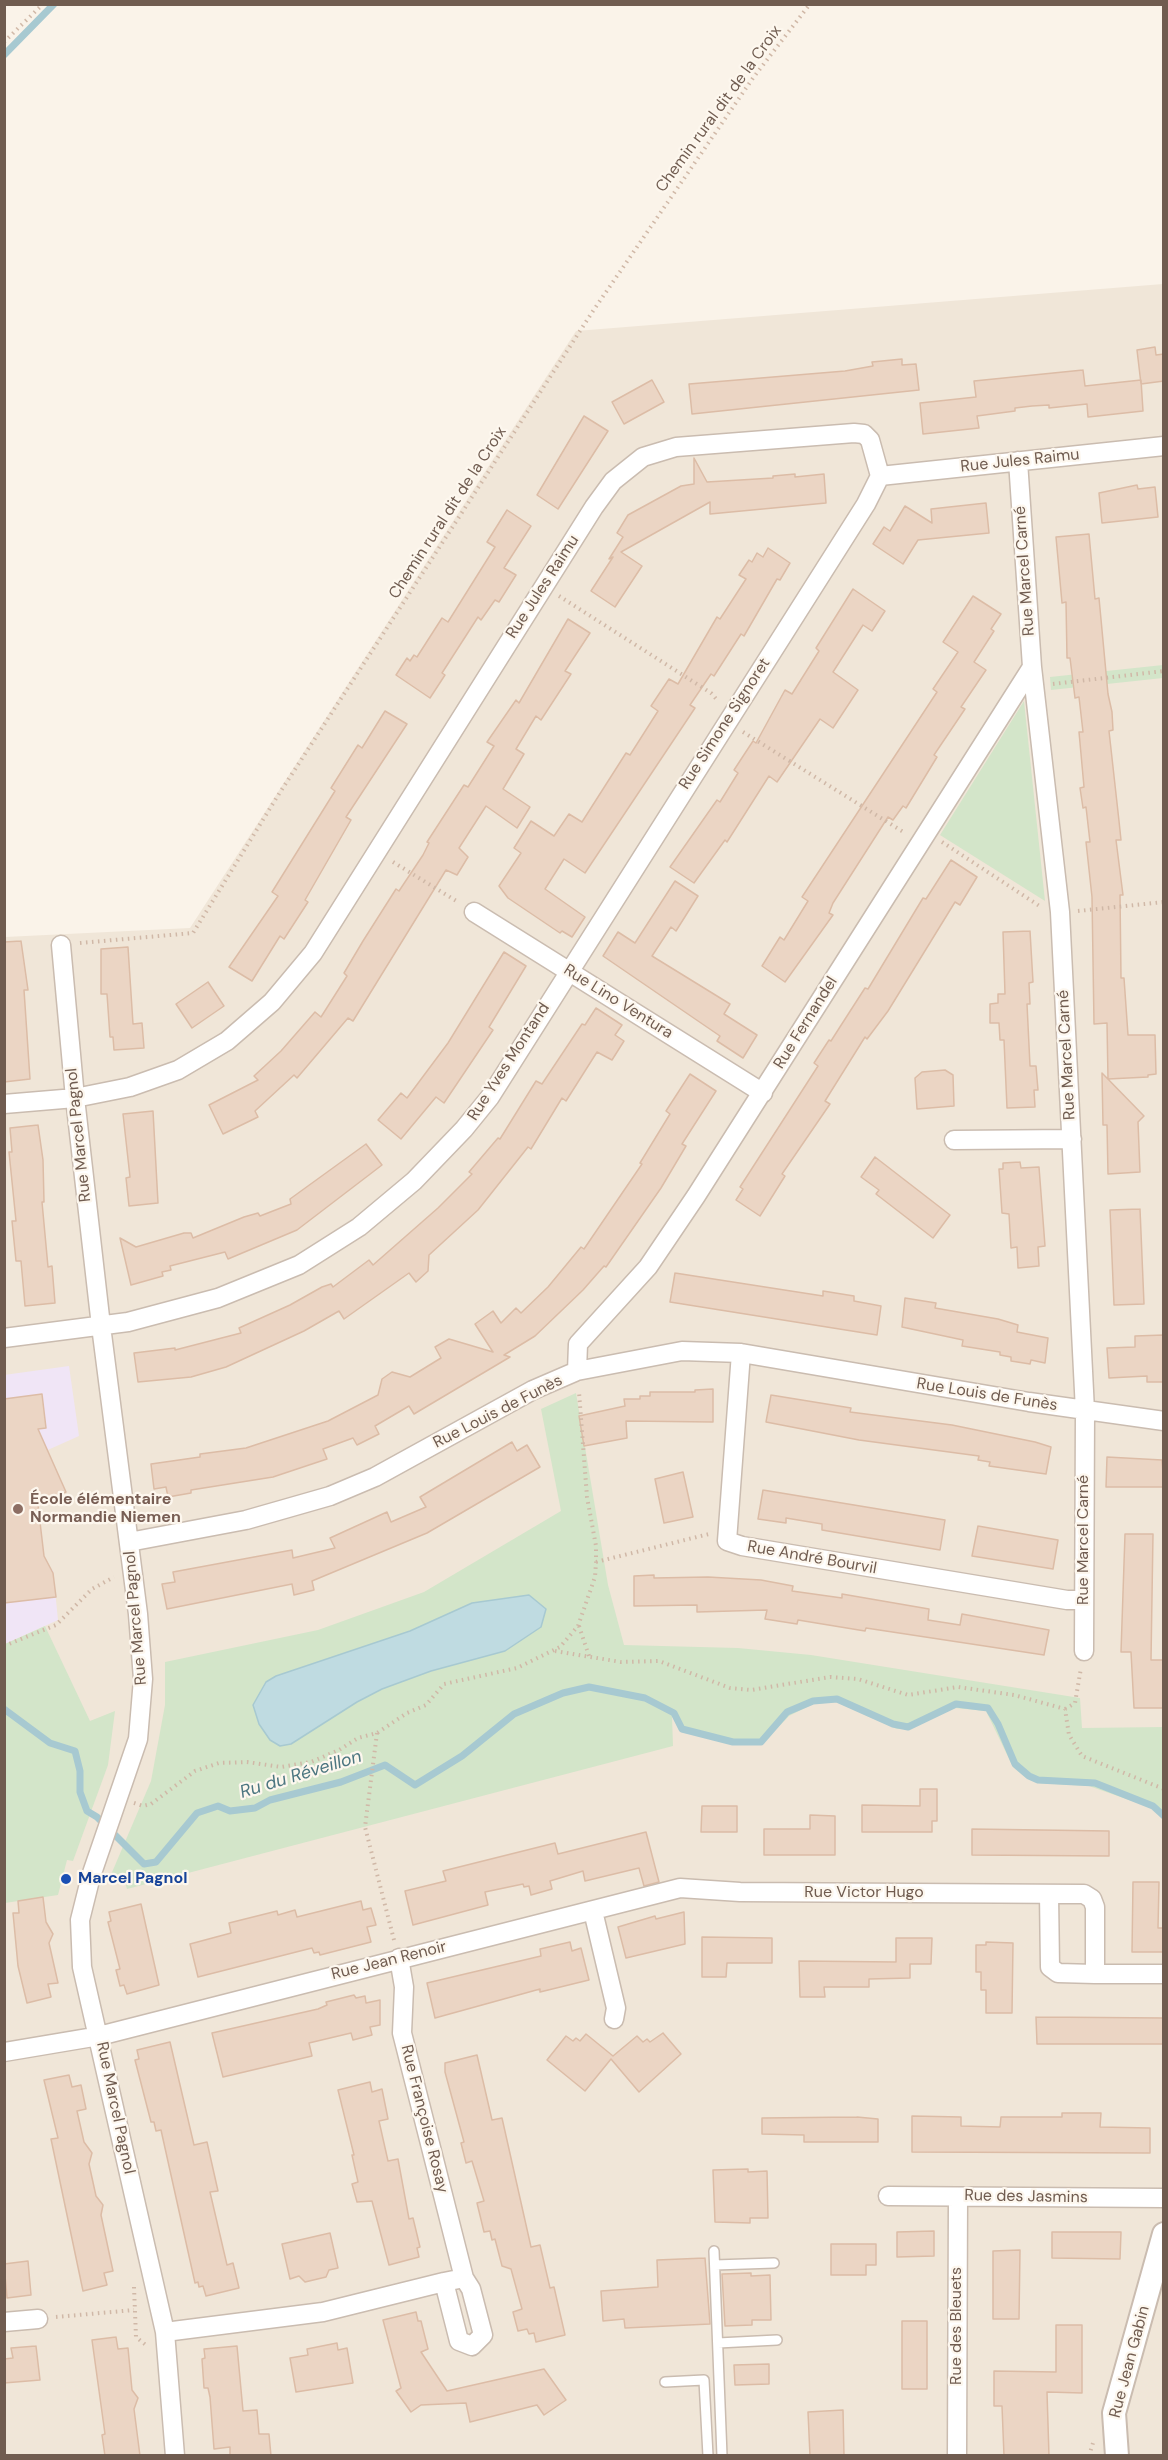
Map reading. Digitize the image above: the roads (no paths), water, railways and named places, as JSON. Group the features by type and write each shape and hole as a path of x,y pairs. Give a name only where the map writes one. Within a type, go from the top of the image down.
{"street":[{"name":"Rue Jules Raimu","path":"4,1104 75,1098 130,1087 178,1071 227,1041 272,1002 313,952 594,507 613,481 643,457 676,447 854,433 864,434 870,440 880,476 1164,446"},
{"name":"Rue Marcel Carné","path":"1018,461 1032,667 1060,912 1085,1410 1084,1651"},
{"name":"Rue Simone Signoret","path":"568,971 866,504 880,476"},
{"name":"Rue Fernandel","path":"577,1371 578,1344 648,1267 1032,667"},
{"name":"Rue Lino Ventura","path":"474,912 762,1092"},
{"name":"Rue Marcel Pagnol","path":"61,945 100,1326 129,1542 143,1683 138,1739 120,1798 91,1876 80,1920 82,1967 165,2332 175,2456"},
{"name":"Rue Yves Montand","path":"4,1338 149,1318 218,1298 299,1265 359,1227 414,1181 465,1129 490,1097 568,971"},
{"path":"954,1140 1072,1139"},
{"name":"Rue Louis de Funès","path":"129,1542 246,1520 330,1496 375,1477 533,1390 577,1371 682,1351 741,1353 1164,1421"},
{"name":"Rue André Bourvil","path":"741,1353 727,1541 742,1546 1067,1600 1084,1600"},
{"name":"Rue Jean Renoir","path":"4,2052 99,2037 399,1958 680,1888"},
{"name":"Rue Victor Hugo","path":"680,1888 740,1892 1084,1894 1092,1899 1095,1907 1095,1974"},
{"path":"1049,1894 1050,1967 1058,1973 1164,1974"},
{"path":"593,1911 616,2008 614,2019"},
{"name":"Rue Françoise Rosay","path":"399,1958 404,1987 402,2033 464,2278 471,2289 483,2336 472,2346 459,2341 444,2282"},
{"name":"Rue des Jasmins","path":"888,2196 1164,2198"},
{"name":"Rue des Bleuets","path":"957,2456 958,2197"},
{"name":"Rue Jean Gabin","path":"1118,2456 1114,2413 1164,2234"},
{"path":"165,2332 323,2312 464,2278"},
{"path":"4,2322 38,2319"}],"lane":[{"path":"714,2251 722,2456"},
{"path":"715,2265 774,2263"},
{"path":"718,2343 777,2340"},
{"path":"665,2382 704,2380 708,2456"}],"water":[{"path":"529,1595 546,1609 541,1627 505,1651 431,1671 382,1689 357,1702 291,1744 280,1746 270,1740 259,1724 253,1705 266,1682 276,1676 410,1631 472,1603"}],"waterway":[{"path":"4,55 54,4"},
{"name":"Ru du Réveillon","path":"4,1709 50,1743 75,1751 80,1771 80,1792 87,1811 97,1817 144,1864 156,1862 197,1813 218,1806 230,1811 255,1808 270,1800 341,1782 385,1765 415,1785 462,1756 514,1714 563,1693 589,1687 645,1698 674,1713 682,1729 733,1742 761,1742 787,1712 813,1701 837,1699 893,1724 908,1727 956,1704 988,1708 998,1724 1015,1764 1029,1776 1038,1780 1095,1783 1153,1806 1164,1816"}],"place":[{"name":"École élémentaire Normandie Niemen","path":"18,1509"},
{"name":"Marcel Pagnol","path":"66,1879"}]}
